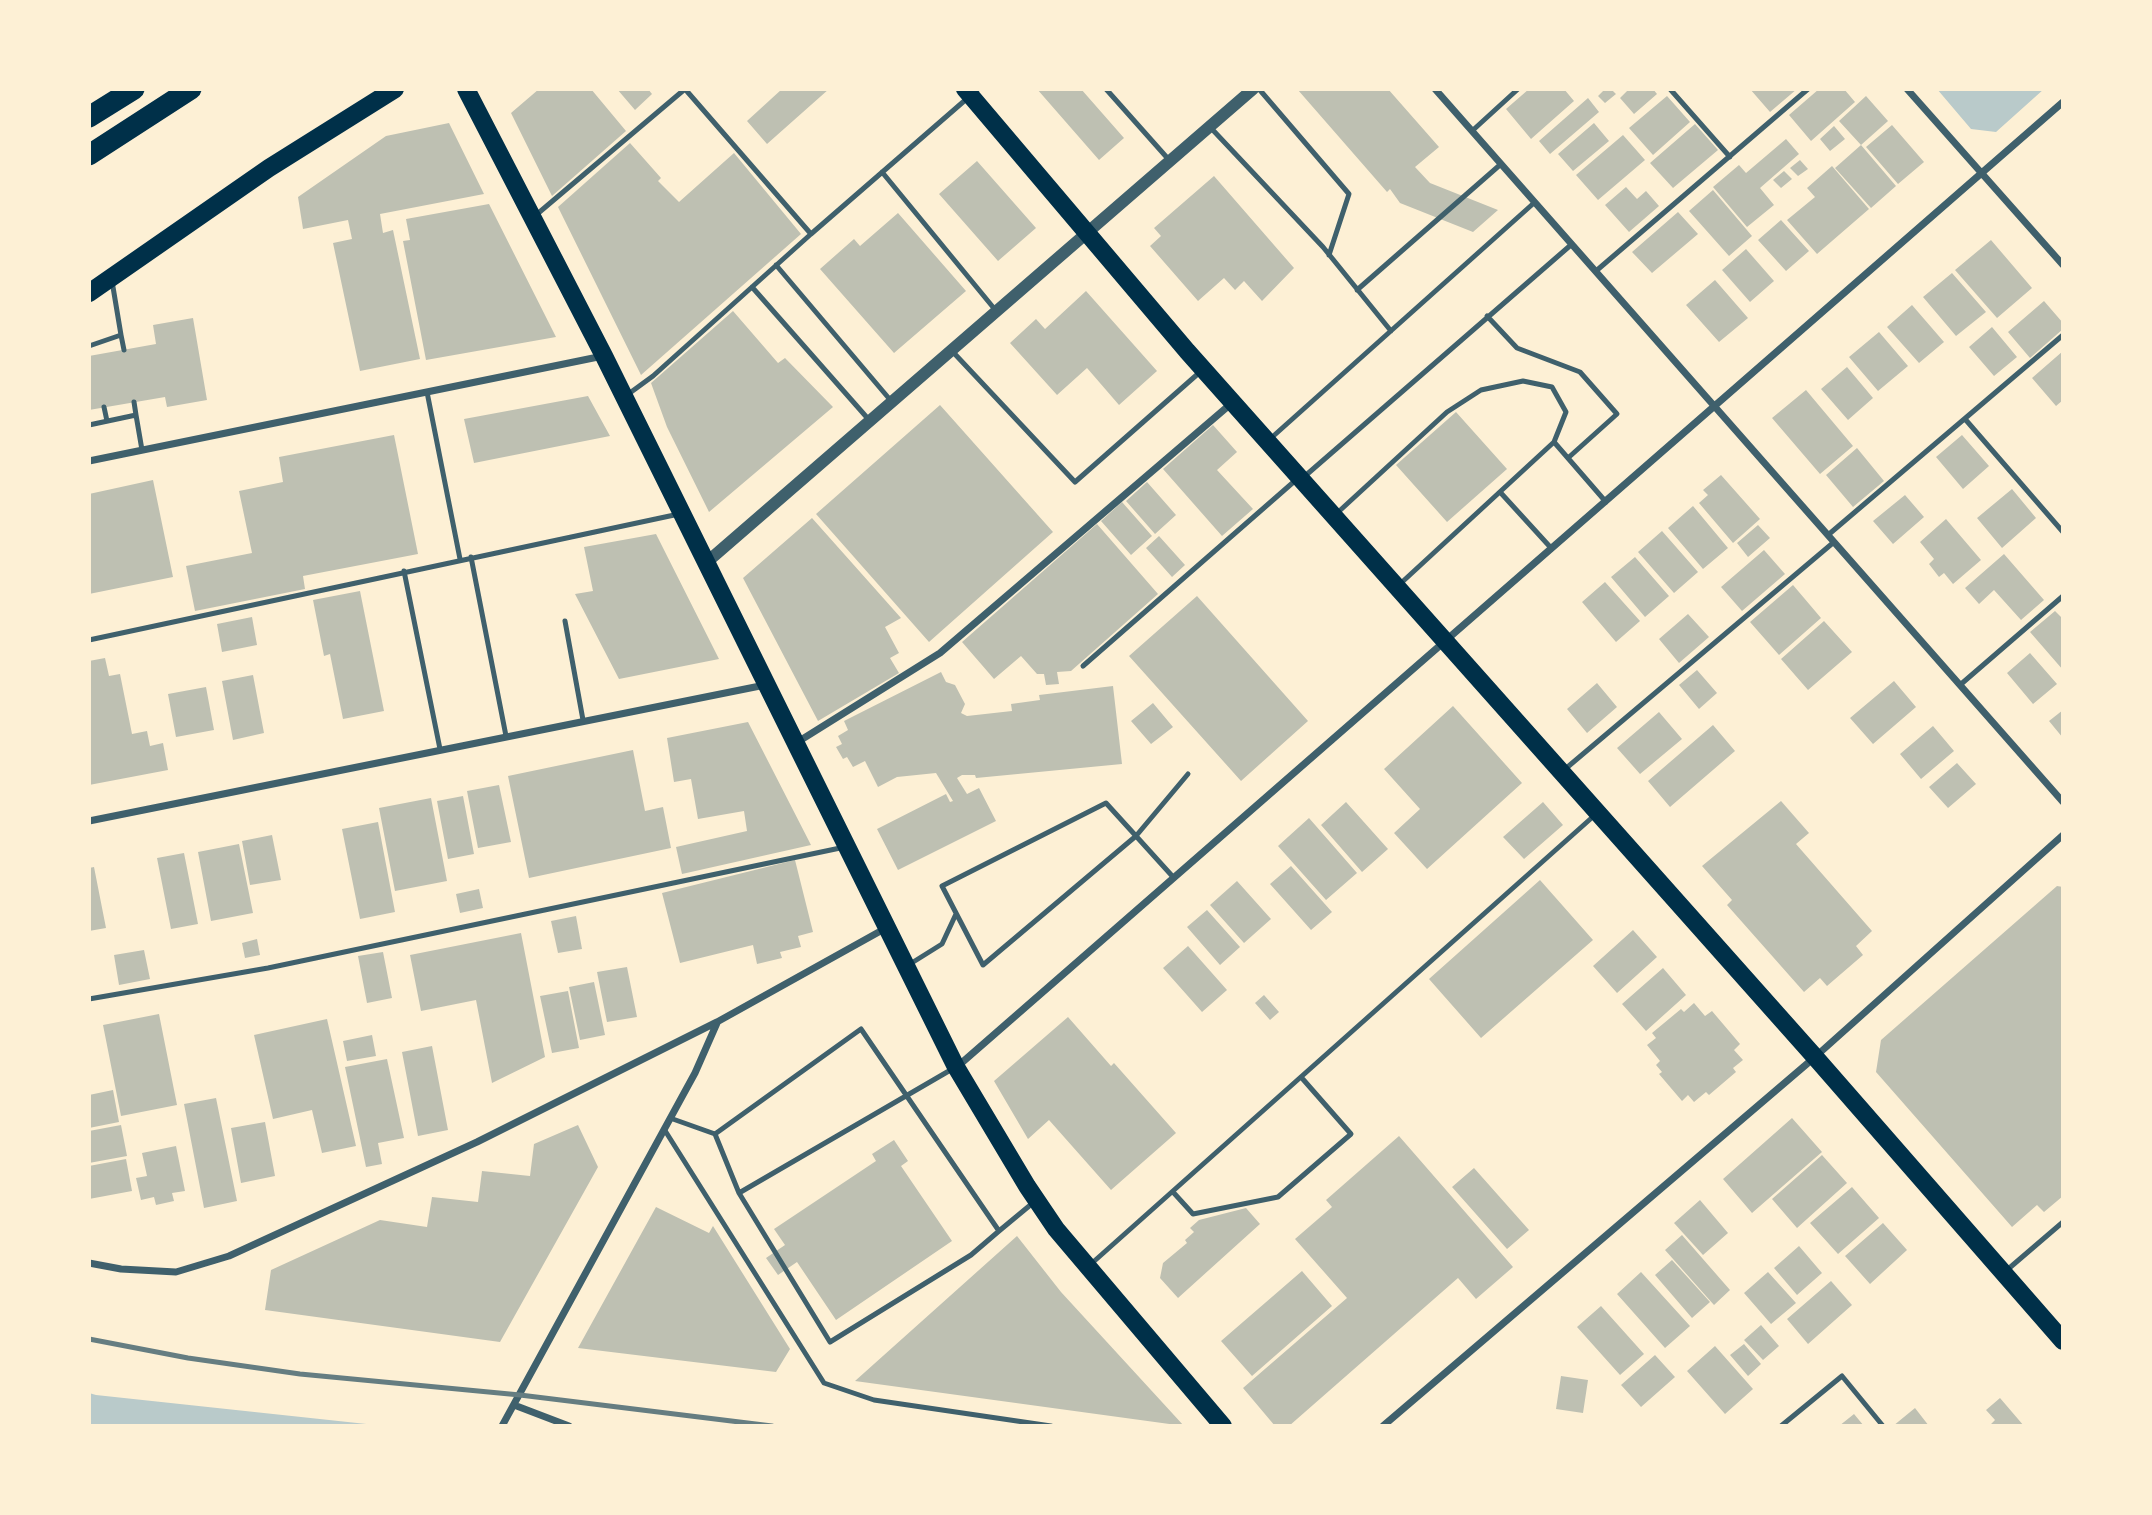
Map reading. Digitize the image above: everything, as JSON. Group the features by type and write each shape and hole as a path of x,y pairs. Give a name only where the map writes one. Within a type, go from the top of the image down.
{"highway":[{"path":"89,117 134,89"},
{"path":"89,155 191,89"}],"main road":[{"path":"89,293 269,168 395,89"},
{"path":"466,89 604,356 956,1067 1036,1200 1088,1267 1223,1426"},
{"path":"971,91 1203,369 1815,1057 2063,1341"}],"street":[{"path":"707,562 1253,89"},
{"path":"1435,89 2063,802"},
{"path":"1907,89 2063,265"},
{"path":"956,1067 1447,642 2063,102"},
{"path":"89,461 604,356"},
{"path":"796,743 940,653 1233,402"},
{"path":"89,821 766,684"},
{"path":"1383,1426 1815,1057 2063,835"},
{"path":"89,1263 121,1269 176,1272 229,1256 477,1142 717,1022 888,926"},
{"path":"502,1426 670,1118 717,1022"},
{"path":"514,1405 569,1426"}],"lane":[{"path":"531,219 685,89 811,234"},
{"path":"1106,89 1170,161"},
{"path":"1259,89 1349,194 1329,255"},
{"path":"1472,131 1518,89"},
{"path":"1670,89 1730,156"},
{"path":"1596,271 1808,89"},
{"path":"624,397 653,376 971,91"},
{"path":"1210,127 1329,255 1391,331"},
{"path":"1357,290 1501,164"},
{"path":"882,172 997,312"},
{"path":"1268,441 1535,202"},
{"path":"1083,666 1572,244"},
{"path":"776,265 892,402"},
{"path":"111,278 124,350"},
{"path":"752,287 870,421"},
{"path":"1487,316 1517,348 1580,372 1617,414 1568,458"},
{"path":"93,355 90,346 121,335"},
{"path":"1828,535 2063,335"},
{"path":"952,351 1075,482 1203,369"},
{"path":"1334,516 1447,412 1481,390 1523,381 1552,387 1566,412 1554,442 1397,586"},
{"path":"427,392 460,559"},
{"path":"134,402 142,450"},
{"path":"104,407 107,421"},
{"path":"89,425 136,415"},
{"path":"1965,419 2063,532"},
{"path":"1554,442 1606,502"},
{"path":"1500,492 1552,549"},
{"path":"89,640 682,513"},
{"path":"1562,772 1835,542"},
{"path":"471,557 506,736"},
{"path":"404,571 440,750"},
{"path":"1960,685 2063,596"},
{"path":"565,621 583,720"},
{"path":"1174,879 1136,836 1106,803 942,886 982,965 1136,836 1188,774"},
{"path":"1088,1267 1598,812"},
{"path":"89,999 268,968 848,847"},
{"path":"907,965 942,944 956,914"},
{"path":"715,1133 861,1029 999,1231"},
{"path":"739,1193 956,1067"},
{"path":"1172,1192 1193,1214 1278,1197 1351,1134 1301,1077"},
{"path":"670,1118 715,1133 739,1193 830,1342 971,1255 1036,1200"},
{"path":"664,1129 824,1384 874,1400 1051,1426"},
{"path":"2004,1273 2063,1222"},
{"path":"2056,1227 2063,1234"},
{"path":"1780,1426 1842,1376 1883,1426"}],"shaded area":[{"path":"1937,89 2044,89 1996,132 1971,129"},
{"path":"89,1393 96,1395 385,1426 89,1426"}],"building":[{"path":"539,89 591,89 626,131 552,196 511,113"},
{"path":"617,89 648,89 652,94 635,110"},
{"path":"782,89 829,89 767,144 747,121"},
{"path":"1037,89 1081,89 1124,138 1099,160"},
{"path":"1388,89 1439,147 1415,167 1430,183 1498,210 1473,232 1400,203 1390,189 1387,192 1298,90"},
{"path":"1529,89 1564,89 1574,101 1531,139 1506,109"},
{"path":"1605,89 1611,89 1616,94 1605,103 1598,96"},
{"path":"1629,89 1653,89 1657,94 1634,114 1620,98"},
{"path":"1750,89 1797,89 1770,112"},
{"path":"1819,89 1844,89 1855,102 1811,141 1789,115"},
{"path":"1667,96 1690,122 1653,155 1629,128"},
{"path":"1866,96 1888,121 1861,145 1839,121"},
{"path":"1588,98 1599,112 1550,154 1539,141"},
{"path":"449,123 484,194 380,214 383,233 393,230 420,359 360,371 333,243 352,239 348,220 303,229 298,197 386,136"},
{"path":"1594,123 1609,141 1573,171 1558,154"},
{"path":"1695,124 1718,150 1673,188 1650,163"},
{"path":"1892,125 1924,162 1898,184 1866,147"},
{"path":"1834,126 1845,139 1830,151 1820,139"},
{"path":"1623,135 1645,160 1598,200 1576,175"},
{"path":"1786,139 1799,154 1760,188 1774,205 1747,227 1713,187 1739,165 1746,173"},
{"path":"630,143 661,178 658,181 679,202 734,153 801,234 641,375 558,207"},
{"path":"1861,145 1896,186 1871,208 1835,168"},
{"path":"1800,160 1808,169 1798,176 1790,168"},
{"path":"977,161 1036,228 998,261 939,194"},
{"path":"1832,166 1869,209 1817,254 1787,220 1815,197 1807,188"},
{"path":"1784,171 1792,179 1781,188 1773,180"},
{"path":"1214,176 1294,268 1262,301 1244,281 1235,290 1224,278 1198,301 1150,246 1161,236 1154,228"},
{"path":"1626,187 1637,199 1646,191 1659,206 1629,232 1605,205"},
{"path":"1713,190 1752,236 1729,256 1689,211"},
{"path":"489,204 556,337 426,360 403,241 410,240 406,219"},
{"path":"1678,212 1698,234 1652,273 1632,252"},
{"path":"898,213 966,291 894,353 820,269 854,239 860,246"},
{"path":"1781,220 1809,251 1786,271 1758,240"},
{"path":"1991,240 2032,288 1997,318 1955,270"},
{"path":"1746,249 1774,281 1750,302 1722,270"},
{"path":"1952,273 1986,312 1956,336 1923,297"},
{"path":"1715,280 1748,318 1719,342 1686,305"},
{"path":"1086,291 1157,371 1119,405 1087,368 1057,395 1010,343 1036,319 1045,329"},
{"path":"2044,301 2063,323 2063,329 2030,358 2008,332"},
{"path":"1912,305 1944,342 1919,363 1887,327"},
{"path":"733,311 778,363 785,358 833,407 709,512 667,427 651,383"},
{"path":"193,318 207,400 167,407 165,397 89,410 89,356 156,344 153,325"},
{"path":"1992,327 2017,357 1994,376 1969,347"},
{"path":"1879,332 1908,366 1878,391 1849,357"},
{"path":"2063,351 2063,400 2056,406 2032,378"},
{"path":"1847,367 1873,398 1848,420 1821,389"},
{"path":"1806,390 1853,446 1820,474 1772,418"},
{"path":"588,396 610,436 474,463 464,419"},
{"path":"940,405 1053,532 929,642 816,514"},
{"path":"1456,412 1507,469 1447,522 1396,465"},
{"path":"1213,425 1237,452 1217,470 1253,509 1222,536 1163,469"},
{"path":"394,435 418,554 303,576 305,589 195,611 186,566 252,553 239,491 283,482 279,457"},
{"path":"1962,435 1989,466 1963,489 1936,457"},
{"path":"1857,448 1884,481 1853,507 1826,475"},
{"path":"1721,475 1760,519 1733,543 1699,503 1708,495 1703,490"},
{"path":"153,480 173,577 89,594 89,494"},
{"path":"1147,482 1176,515 1155,534 1126,501"},
{"path":"2012,489 2036,518 2002,548 1977,518"},
{"path":"1905,495 1924,517 1893,544 1873,521"},
{"path":"1122,502 1152,536 1131,555 1101,521"},
{"path":"1693,506 1728,548 1703,569 1668,528"},
{"path":"812,518 901,618 885,627 899,653 890,658 899,673 818,721 743,578"},
{"path":"1946,519 1981,560 1953,584 1944,573 1939,577 1929,564 1934,559 1920,542"},
{"path":"1097,524 1158,594 1071,671 1057,672 1059,684 1046,685 1044,674 1037,674 1021,656 994,679 962,642"},
{"path":"1758,525 1770,538 1748,557 1737,543"},
{"path":"1662,531 1698,572 1674,593 1638,552"},
{"path":"656,534 719,659 619,679 575,594 593,591 584,547"},
{"path":"1159,536 1185,565 1172,577 1146,548"},
{"path":"1764,550 1785,574 1742,611 1721,587"},
{"path":"2004,554 2044,600 2021,620 1994,590 1979,604 1965,588"},
{"path":"1635,557 1669,596 1645,617 1611,577"},
{"path":"1605,582 1640,621 1616,642 1582,602"},
{"path":"1793,585 1821,618 1779,655 1750,622"},
{"path":"360,591 384,711 343,719 330,654 324,656 313,600"},
{"path":"1197,596 1308,721 1241,781 1129,656"},
{"path":"2055,611 2063,619 2063,670 2030,632"},
{"path":"1688,614 1709,637 1679,663 1659,639"},
{"path":"252,617 257,645 222,652 217,624"},
{"path":"1824,621 1852,652 1808,690 1781,659"},
{"path":"2030,653 2057,684 2033,704 2007,673"},
{"path":"105,658 109,676 120,674 132,734 147,731 150,746 163,743 168,770 89,785 89,661"},
{"path":"1697,670 1717,693 1699,709 1679,685"},
{"path":"941,672 946,682 955,685 965,704 961,713 967,716 1012,711 1011,704 1040,700 1039,695 1113,686 1122,764 976,778 975,775 962,775 957,778 967,794 979,788 996,821 898,870 877,829 946,794 950,802 953,801 936,773 897,777 878,787 865,761 853,767 847,757 843,759 836,747 842,744 838,736 848,730 844,721"},
{"path":"253,675 264,733 233,740 222,681"},
{"path":"1894,681 1916,707 1873,744 1850,718"},
{"path":"1597,683 1617,707 1587,733 1567,709"},
{"path":"206,687 214,730 176,737 168,694"},
{"path":"1153,703 1173,727 1151,744 1131,721"},
{"path":"1453,706 1522,783 1427,869 1394,833 1420,809 1384,769"},
{"path":"2063,710 2063,738 2049,721"},
{"path":"1659,712 1682,739 1640,774 1617,748"},
{"path":"748,722 811,845 682,874 676,847 747,831 744,811 698,819 691,779 674,782 667,738"},
{"path":"1713,725 1735,751 1670,807 1648,781"},
{"path":"1933,726 1954,751 1921,779 1900,754"},
{"path":"633,750 645,811 663,807 671,848 529,878 508,776"},
{"path":"1957,763 1976,784 1948,808 1929,787"},
{"path":"499,785 511,842 478,848 467,791"},
{"path":"463,796 474,854 448,859 437,801"},
{"path":"431,798 447,881 395,891 379,808"},
{"path":"1781,801 1809,833 1796,844 1872,931 1856,946 1863,955 1827,986 1820,978 1804,992 1727,905 1732,900 1702,866"},
{"path":"1346,802 1388,849 1362,872 1321,825"},
{"path":"1543,802 1563,825 1524,859 1503,837"},
{"path":"1309,818 1357,873 1326,900 1278,846"},
{"path":"378,822 395,912 360,919 342,829"},
{"path":"272,835 281,880 250,885 242,841"},
{"path":"239,844 253,913 211,921 198,852"},
{"path":"184,853 198,924 171,929 157,858"},
{"path":"795,860 813,932 798,936 801,947 780,952 782,958 757,964 753,945 680,963 662,893"},
{"path":"1291,866 1332,912 1311,930 1270,884"},
{"path":"94,867 106,928 89,931 89,868"},
{"path":"1540,880 1593,940 1481,1038 1429,979"},
{"path":"1237,881 1271,919 1244,943 1210,905"},
{"path":"2057,886 2063,887 2063,1196 2044,1212 2037,1205 2012,1227 1876,1072 1881,1040"},
{"path":"479,889 483,908 460,913 456,894"},
{"path":"1207,910 1240,947 1220,965 1187,927"},
{"path":"576,916 582,949 558,953 551,921"},
{"path":"1633,930 1657,957 1617,993 1593,966"},
{"path":"521,933 545,1057 492,1083 476,1000 421,1011 410,955"},
{"path":"257,939 260,955 245,958 242,943"},
{"path":"1188,946 1227,990 1202,1012 1163,968"},
{"path":"144,950 150,979 119,985 114,955"},
{"path":"383,952 392,998 367,1003 358,956"},
{"path":"627,967 637,1017 607,1022 597,972"},
{"path":"1663,968 1686,995 1646,1031 1622,1004"},
{"path":"594,982 605,1035 580,1040 569,987"},
{"path":"568,991 579,1048 552,1053 540,996"},
{"path":"1264,995 1279,1012 1270,1020 1255,1003"},
{"path":"1694,1003 1705,1016 1712,1011 1740,1044 1734,1050 1743,1060 1733,1068 1736,1072 1709,1095 1706,1092 1694,1102 1688,1095 1682,1101 1659,1074 1662,1072 1656,1065 1660,1061 1647,1045 1656,1038 1652,1033 1681,1009 1684,1012"},
{"path":"159,1014 177,1105 121,1116 103,1025"},
{"path":"1068,1017 1111,1066 1114,1063 1176,1133 1111,1190 1049,1120 1028,1139 994,1081"},
{"path":"327,1019 356,1146 322,1153 312,1110 273,1119 254,1035"},
{"path":"372,1035 376,1056 347,1061 343,1041"},
{"path":"432,1046 448,1130 418,1136 402,1052"},
{"path":"387,1059 404,1138 378,1143 382,1164 366,1167 345,1067"},
{"path":"113,1090 119,1122 89,1128 89,1095"},
{"path":"216,1098 237,1201 204,1208 184,1104"},
{"path":"1792,1118 1822,1152 1752,1213 1723,1179"},
{"path":"265,1122 275,1176 241,1183 231,1128"},
{"path":"121,1125 127,1156 89,1163 89,1131"},
{"path":"578,1125 598,1167 500,1342 265,1310 271,1270 380,1220 427,1227 432,1197 478,1202 482,1171 530,1176 534,1144"},
{"path":"1399,1136 1513,1267 1476,1299 1458,1278 1289,1426 1275,1426 1243,1388 1347,1298 1295,1239 1332,1207 1326,1200"},
{"path":"894,1140 908,1161 901,1166 952,1241 836,1320 797,1262 778,1275 766,1258 785,1245 774,1229 876,1161 872,1154"},
{"path":"176,1146 185,1191 172,1193 174,1201 156,1205 154,1197 141,1200 136,1178 147,1176 142,1153"},
{"path":"1822,1155 1847,1183 1797,1228 1772,1199"},
{"path":"126,1159 132,1191 89,1199 89,1166"},
{"path":"1474,1168 1529,1230 1507,1249 1452,1187"},
{"path":"1852,1187 1879,1218 1838,1254 1810,1223"},
{"path":"1700,1200 1728,1233 1703,1255 1674,1223"},
{"path":"656,1207 709,1233 713,1226 790,1349 776,1372 578,1348"},
{"path":"1246,1208 1260,1224 1178,1298 1160,1278 1163,1263 1187,1243 1185,1240 1194,1232 1190,1228 1199,1220"},
{"path":"1883,1223 1907,1250 1870,1284 1845,1256"},
{"path":"1682,1235 1730,1290 1714,1305 1665,1250"},
{"path":"1017,1236 1061,1292 1184,1426 855,1381"},
{"path":"1799,1246 1822,1273 1797,1295 1774,1268"},
{"path":"1672,1260 1710,1302 1692,1318 1655,1275"},
{"path":"1302,1271 1332,1306 1252,1376 1221,1341"},
{"path":"1641,1272 1690,1326 1665,1348 1617,1294"},
{"path":"1768,1272 1796,1303 1771,1324 1744,1293"},
{"path":"1831,1281 1852,1305 1808,1344 1787,1319"},
{"path":"1601,1306 1644,1354 1620,1375 1577,1327"},
{"path":"1761,1325 1779,1346 1763,1360 1744,1340"},
{"path":"1744,1344 1761,1364 1748,1376 1730,1355"},
{"path":"1715,1346 1753,1389 1725,1414 1687,1371"},
{"path":"1655,1355 1675,1377 1641,1407 1621,1385"},
{"path":"1561,1376 1588,1380 1583,1413 1556,1409"},
{"path":"2000,1398 2024,1426 1989,1426 1995,1420 1986,1410"},
{"path":"1915,1408 1929,1426 1893,1426"},
{"path":"1854,1414 1864,1426 1839,1426"}],"railway":[{"path":"89,1339 188,1358 300,1374 520,1395 772,1426"}]}
